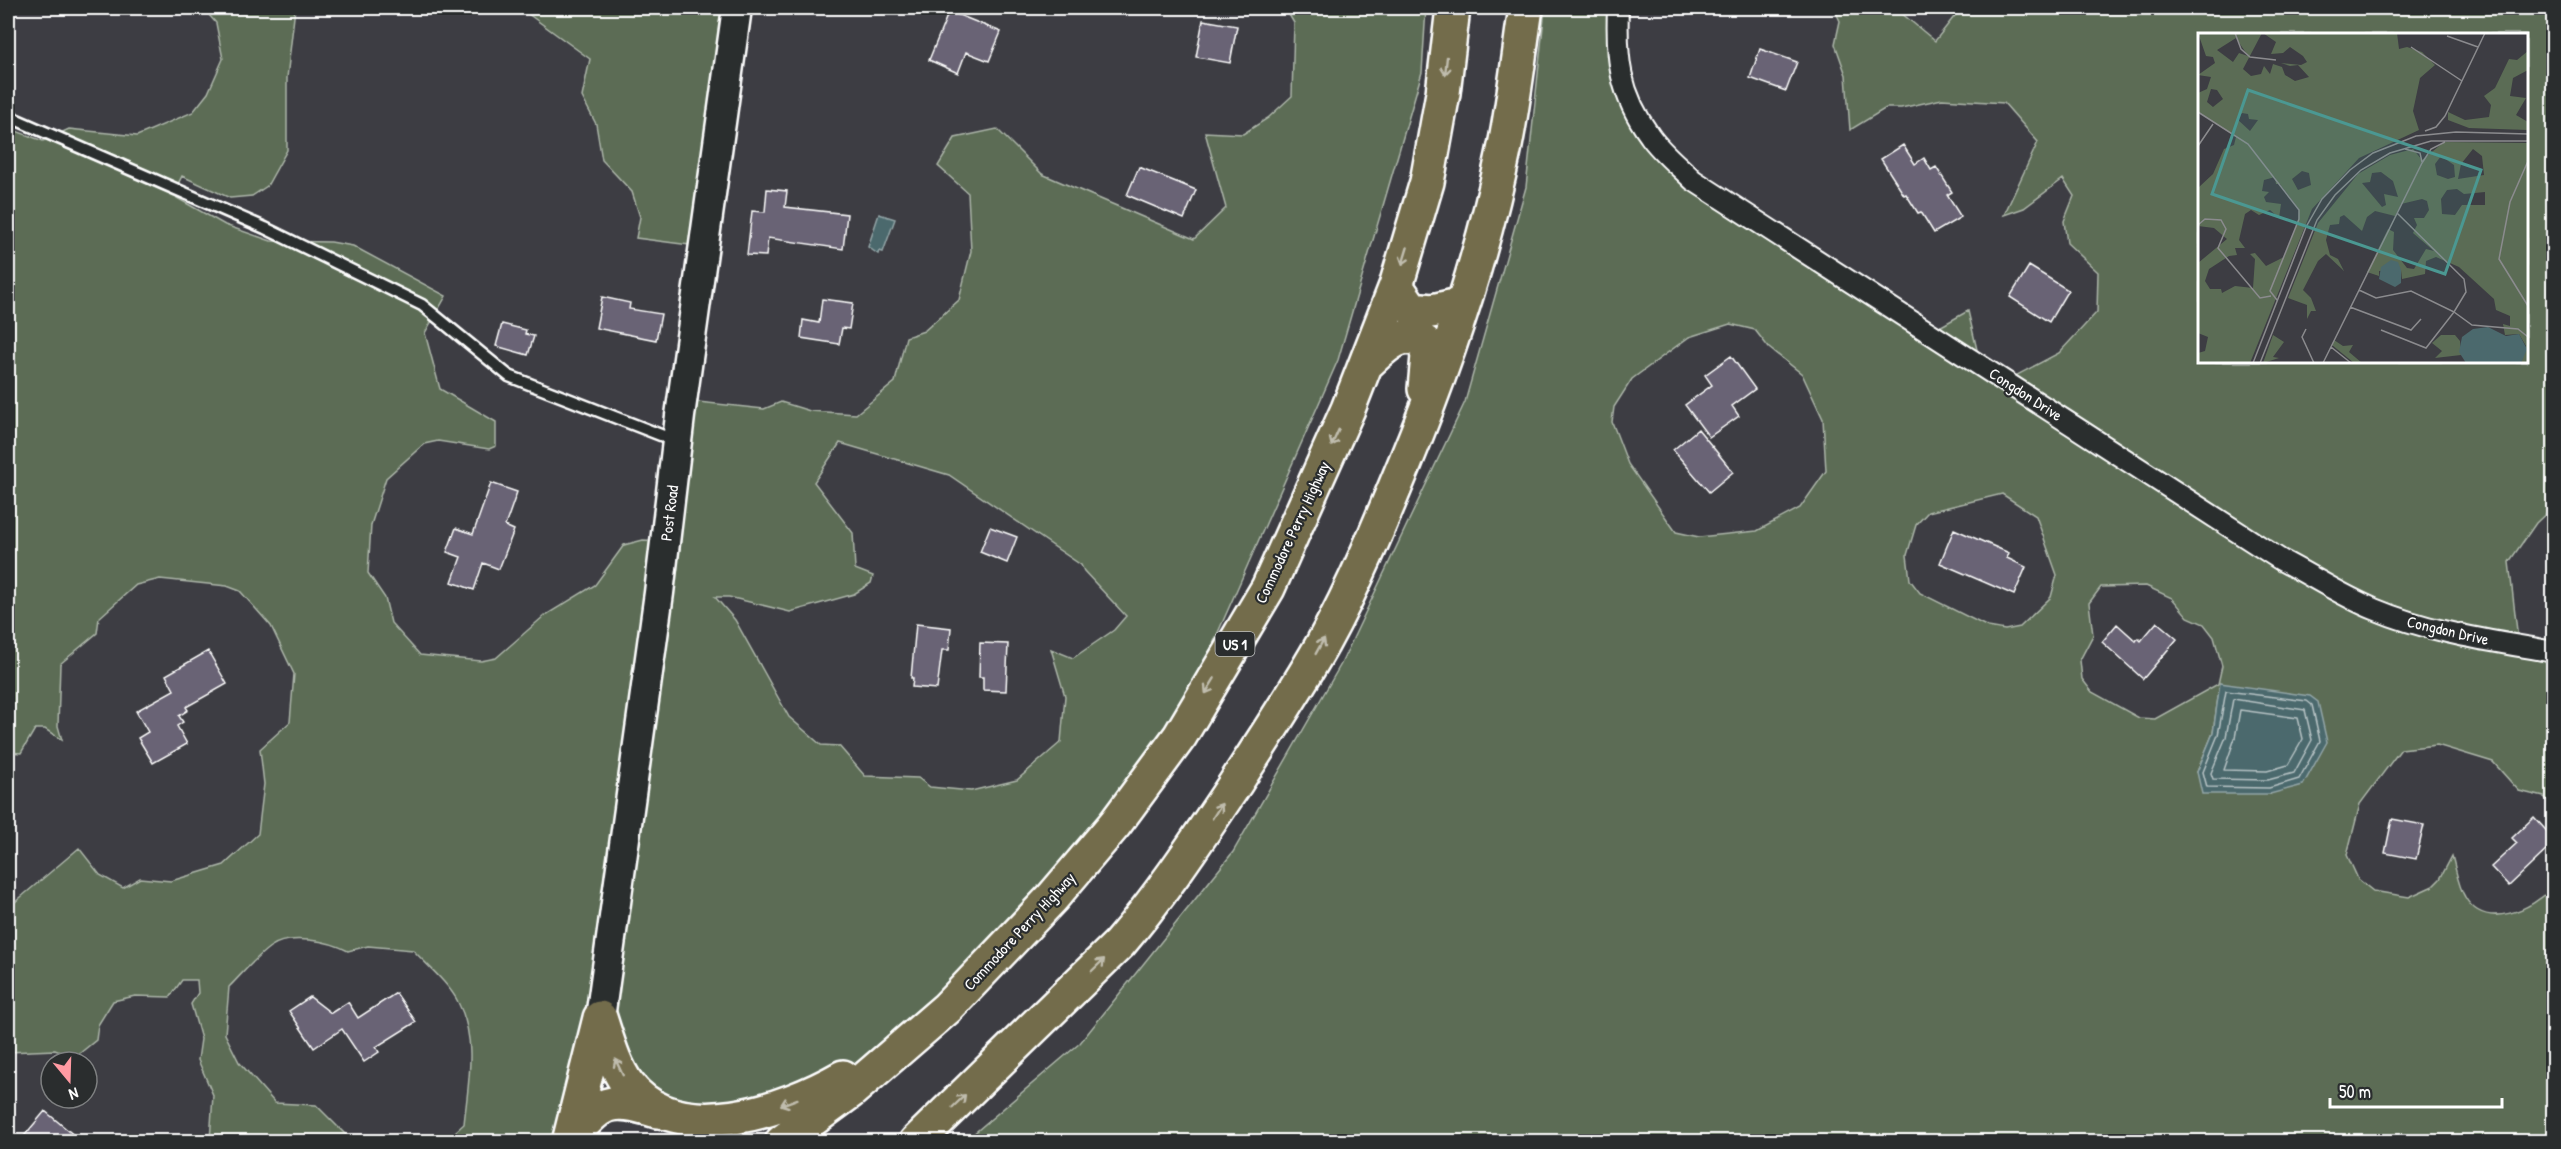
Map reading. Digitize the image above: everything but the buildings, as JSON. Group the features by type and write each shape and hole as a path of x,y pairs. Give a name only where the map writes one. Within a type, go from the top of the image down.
{"highway":[{"name":"Commodore Perry Highway","path":"782,1142 850,1092 946,1008 1052,898 1115,824 1180,736 1268,588 1348,410 1396,286 1427,182 1443,93 1453,8"},
{"path":"916,1142 1119,944 1170,882 1286,706 1323,641 1373,542 1426,412 1463,304 1482,241 1505,146 1526,8"},
{"path":"1396,286 1412,309 1432,311 1463,304"},
{"path":"1366,364 1394,340 1407,336 1424,342 1428,356 1424,382 1426,412"},
{"path":"569,1140 591,1114 605,1105 628,1101 678,1117 705,1120 732,1119 814,1094 859,1069 946,1008"},
{"path":"600,1017 617,1065 627,1084 657,1111"},
{"path":"569,1140 600,1017"}],"street":[{"name":"Post Road","path":"600,1017 737,8"},
{"name":"Congdon Drive","path":"1618,8 1617,52 1628,98 1651,137 1693,180 2281,560 2373,609 2398,618 2451,634 2553,652"}],"lane":[{"path":"8,116 265,228 422,305 509,376 677,441"}],"green space":[{"path":"203,8 295,8 287,78 287,150 267,186 252,196 230,198 182,176 176,188 177,198 225,225 271,241 331,242 353,246 446,296 425,333 440,389 496,422 496,446 489,449 438,441 424,444 386,478 371,525 368,573 385,598 391,623 420,655 481,661 496,658 544,616 595,585 624,545 643,540 665,541 689,401 764,409 781,402 810,411 856,414 895,382 906,337 924,331 959,300 971,251 968,193 938,166 955,138 997,129 1042,174 1194,239 1226,208 1205,132 1243,134 1268,118 1292,96 1294,23 1285,8 1426,8 1422,72 1338,360 1190,696 1102,818 943,988 829,1086 670,1118 604,1034 573,1141 445,1141 464,1124 470,1062 468,1031 458,1002 413,950 368,946 348,951 331,944 309,940 287,940 270,947 229,987 225,1034 239,1062 275,1103 316,1105 352,1141 210,1141 213,1095 198,1060 201,1039 191,1004 198,993 197,980 182,980 170,997 135,996 113,1001 98,1025 96,1040 84,1050 8,1052 8,908 79,848 100,875 123,888 140,878 171,881 224,865 258,834 264,784 260,749 290,722 294,674 271,626 240,591 227,586 160,579 136,585 99,618 97,633 60,664 58,726 62,740 45,729 35,729 21,753 8,752 8,128 43,141 69,129 137,136 193,112 208,93 223,59 216,23","holes":["840,443 949,475 1081,565 1126,616 1114,630 1073,658 1051,649 1065,696 1061,742 1017,780 971,791 930,787 918,778 865,776 839,746 821,745 789,717 735,620 715,597 729,597 790,612 854,594 871,583 873,576 855,569 853,533 814,482"]},
{"path":"520,8 739,8 705,247 636,238 640,217 632,192 602,160 596,124 582,97 590,59"},
{"path":"1545,8 1618,8 1618,59 1653,144 1929,333 1968,311 1981,367 2004,382 2059,353 2097,312 2098,272 2067,243 2064,221 2074,196 2063,179 2024,208 2004,215 2038,142 2004,103 1942,99 1901,108 1886,108 1850,130 1846,75 1835,44 1840,21 1834,8 1895,8 1935,41 1961,8 2553,8 2553,507 2536,523 2509,562 2519,648 2553,655 2553,805 2544,797 2519,791 2493,762 2437,745 2401,749 2360,804 2347,855 2358,879 2373,891 2409,897 2433,886 2440,879 2452,856 2465,897 2474,908 2496,915 2522,909 2534,903 2553,887 2553,1141 964,1142 1080,1043 1233,852 1341,664 1465,402 1526,187","holes":["1730,324 1755,330 1769,348 1802,374 1823,419 1826,471 1800,508 1757,531 1699,537 1676,532 1628,464 1612,422 1614,407 1632,379 1689,337","2002,494 2036,516 2057,575 2051,597 2020,627 2005,630 1988,627 1920,593 1910,580 1907,555 1916,525 1928,512","2146,586 2172,598 2188,617 2204,624 2214,637 2222,666 2218,684 2155,719 2139,718 2092,692 2082,679 2080,660 2093,635 2089,603 2101,587","2220,684 2270,794 2197,772 2213,733"]}],"water":[{"path":"879,214 895,219 883,252 879,251 878,254 868,247"},
{"path":"2220,683 2310,696 2318,702 2327,742 2303,785 2270,794 2202,794 2197,772 2213,733"}]}
